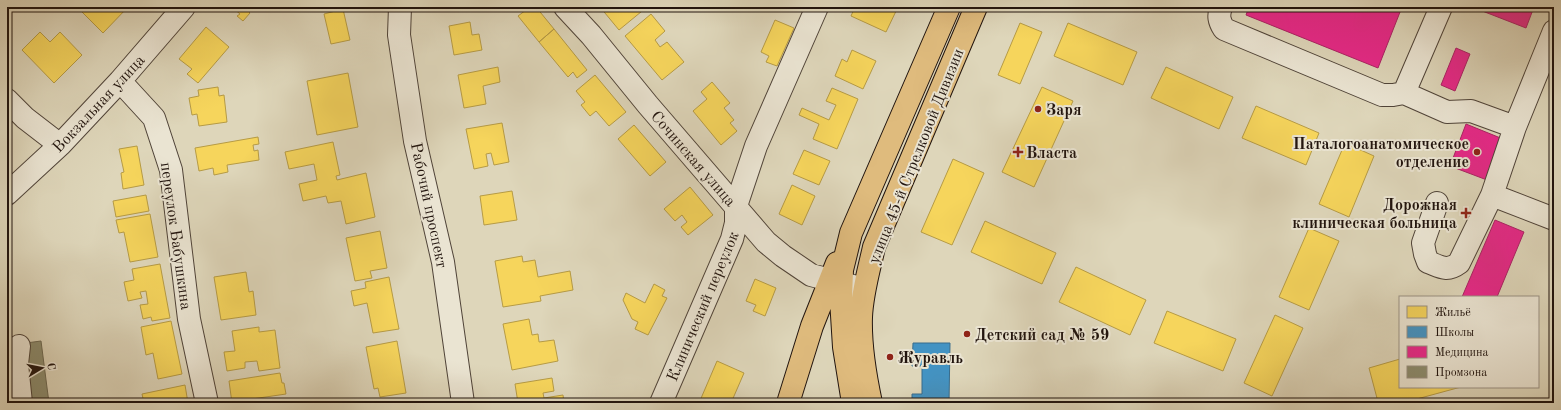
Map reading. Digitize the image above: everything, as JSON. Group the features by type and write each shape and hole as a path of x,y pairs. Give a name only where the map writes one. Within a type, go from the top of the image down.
{"main road":[{"name":"улица 45-й Стрелковой Дивизии","path":"788,403 812,326 835,282 851,233 949,7"},
{"name":"улица 45-й Стрелковой Дивизии","path":"871,403 861,346 861,316 864,289 874,248 976,7"},
{"path":"835,282 853,403"}],"street":[{"name":"Вокзальная улица","path":"7,194 60,145 120,81 184,7"},
{"name":"Рабочий проспект","path":"400,7 399,35 415,141 443,262 463,403"},
{"name":"Сочинская улица","path":"566,7 766,242 783,256 811,274 864,289"},
{"name":"Клинический переулок","path":"661,403 732,239 736,223 736,206 756,146 817,7"},
{"path":"1221,7 1218,14 1224,29 1382,95 1404,93 1448,112 1471,111 1515,127"},
{"path":"1404,93 1441,7"},
{"path":"1437,203 1423,243 1425,254 1428,262 1446,268 1452,267 1459,262 1492,195 1515,127 1554,31"},
{"name":"переулок Бабушкина","path":"120,81 154,118 171,170 189,319 207,403"},
{"path":"7,100 25,118 60,145"},
{"path":"1492,195 1554,219"},
{"path":"19,346 17,364 21,403"}],"building: Жильё":[{"path":"77,7 128,7 103,33"},
{"path":"232,7 248,7 246,9 250,13 243,21 237,16 240,14"},
{"path":"530,7 536,7 554,29 539,42 518,16"},
{"path":"600,7 647,7 619,30"},
{"path":"855,7 898,7 886,32 851,16"},
{"path":"343,9 350,40 331,44 324,14"},
{"path":"651,14 665,31 655,40 660,47 667,42 684,62 662,80 625,36"},
{"path":"775,20 794,28 777,66 766,62 769,56 761,52"},
{"path":"470,22 472,35 479,34 482,50 454,55 449,26"},
{"path":"1020,23 1042,32 1020,84 998,75"},
{"path":"1068,23 1137,52 1123,85 1054,56"},
{"path":"206,27 229,47 198,83 187,74 192,69 179,59"},
{"path":"554,29 587,70 577,78 573,72 568,77 539,42"},
{"path":"40,32 50,42 60,32 82,55 54,83 22,50"},
{"path":"852,50 876,61 863,89 835,76 842,59 847,62"},
{"path":"498,67 500,82 483,86 486,104 464,108 458,75"},
{"path":"1166,67 1233,97 1219,129 1151,98"},
{"path":"348,73 358,127 317,135 307,81"},
{"path":"595,75 626,112 609,126 596,111 590,116 581,105 585,102 576,91"},
{"path":"712,82 730,103 724,108 734,120 730,123 737,131 721,145 693,111 707,99 701,92"},
{"path":"218,87 219,96 224,95 227,122 199,126 197,114 192,115 189,98 199,96 198,90"},
{"path":"1042,87 1073,101 1034,187 1002,172"},
{"path":"832,88 858,99 837,149 813,139 819,124 799,115 802,108 829,120 836,105 826,101"},
{"path":"1256,106 1319,133 1306,165 1242,138"},
{"path":"502,123 509,162 494,165 491,153 486,154 488,166 474,169 466,129"},
{"path":"634,125 666,162 650,176 618,139"},
{"path":"258,137 259,144 253,145 254,151 258,150 259,160 227,165 228,172 214,175 213,168 199,171 195,148"},
{"path":"333,142 340,175 336,176 337,180 366,173 375,217 346,224 341,201 328,203 326,196 303,201 299,184 317,180 314,164 289,169 285,152"},
{"path":"1345,143 1374,156 1349,217 1319,204"},
{"path":"137,146 144,185 123,189 121,173 124,172 119,149"},
{"path":"804,150 830,161 819,185 793,174"},
{"path":"953,159 984,173 952,245 921,232"},
{"path":"792,185 815,196 802,225 779,214"},
{"path":"690,187 713,215 688,235 681,227 687,222 682,215 675,221 664,209"},
{"path":"512,191 517,220 484,225 480,196"},
{"path":"146,195 149,211 116,217 113,201"},
{"path":"150,214 158,257 130,262 124,232 119,233 116,220"},
{"path":"985,221 1056,253 1042,284 971,252"},
{"path":"1309,228 1339,241 1309,310 1279,297"},
{"path":"380,231 387,268 370,271 372,278 355,281 346,238"},
{"path":"522,256 523,262 535,260 538,277 570,271 573,290 540,296 541,301 503,307 495,261"},
{"path":"160,264 170,318 152,321 151,317 143,319 140,305 148,304 146,291 140,292 142,298 128,301 124,282 134,280 132,269"},
{"path":"1076,267 1146,300 1130,335 1059,302"},
{"path":"246,272 249,292 253,291 256,315 221,320 214,277"},
{"path":"389,277 399,329 373,333 367,303 354,306 351,291 366,288 365,282"},
{"path":"755,279 776,288 765,316 753,311 756,305 746,301"},
{"path":"654,284 665,290 662,296 667,298 648,335 635,329 638,322 632,319 623,300 626,293 645,303"},
{"path":"1167,311 1236,339 1223,371 1154,343"},
{"path":"1275,315 1303,328 1272,396 1244,383"},
{"path":"529,319 532,335 538,334 539,342 554,340 558,361 512,370 503,324"},
{"path":"171,321 182,374 158,379 153,353 146,355 141,327"},
{"path":"259,327 259,332 275,330 280,368 259,371 257,361 245,362 245,368 227,371 224,352 235,351 232,331"},
{"path":"397,341 406,393 380,397 378,388 374,389 366,347"},
{"path":"1399,359 1399,388 1457,388 1402,403 1376,403 1378,402 1369,368"},
{"path":"717,361 744,373 731,403 699,403"},
{"path":"280,373 286,394 252,399 253,403 232,403 229,381"},
{"path":"552,378 554,391 543,393 544,398 563,395 564,403 518,403 515,384"},
{"path":"185,385 188,403 144,403 142,394"},
{"path":"406,399 407,403 387,403"},
{"path":"604,400 606,403 594,403"}],"building: Школы":[{"path":"913,343 950,343 949,403 912,403 912,394 922,394 922,366 912,366"}],"building: Медицина":[{"path":"1249,7 1402,7 1378,68 1246,15"},
{"path":"1472,7 1534,7 1526,28"},
{"path":"1456,48 1470,54 1455,91 1441,85"},
{"name":"Паталогоанатомическое отделение","path":"1466,124 1503,139 1487,180 1450,166"},
{"path":"1495,220 1524,232 1497,296 1462,296"}],"building: Промзона":[{"path":"41,341 49,403 31,403 26,343"},
{"path":"11,376 14,403 7,403 7,377"}],"place":[{"name":"Заря","path":"1038,109"},
{"name":"Власта","path":"1018,152"},
{"name":"Паталогоанатомическое отделение","path":"1477,152"},
{"name":"Дорожная клиническая больница","path":"1466,213"},
{"name":"Детский сад № 59","path":"967,334"},
{"name":"Журавль","path":"890,357"}]}
